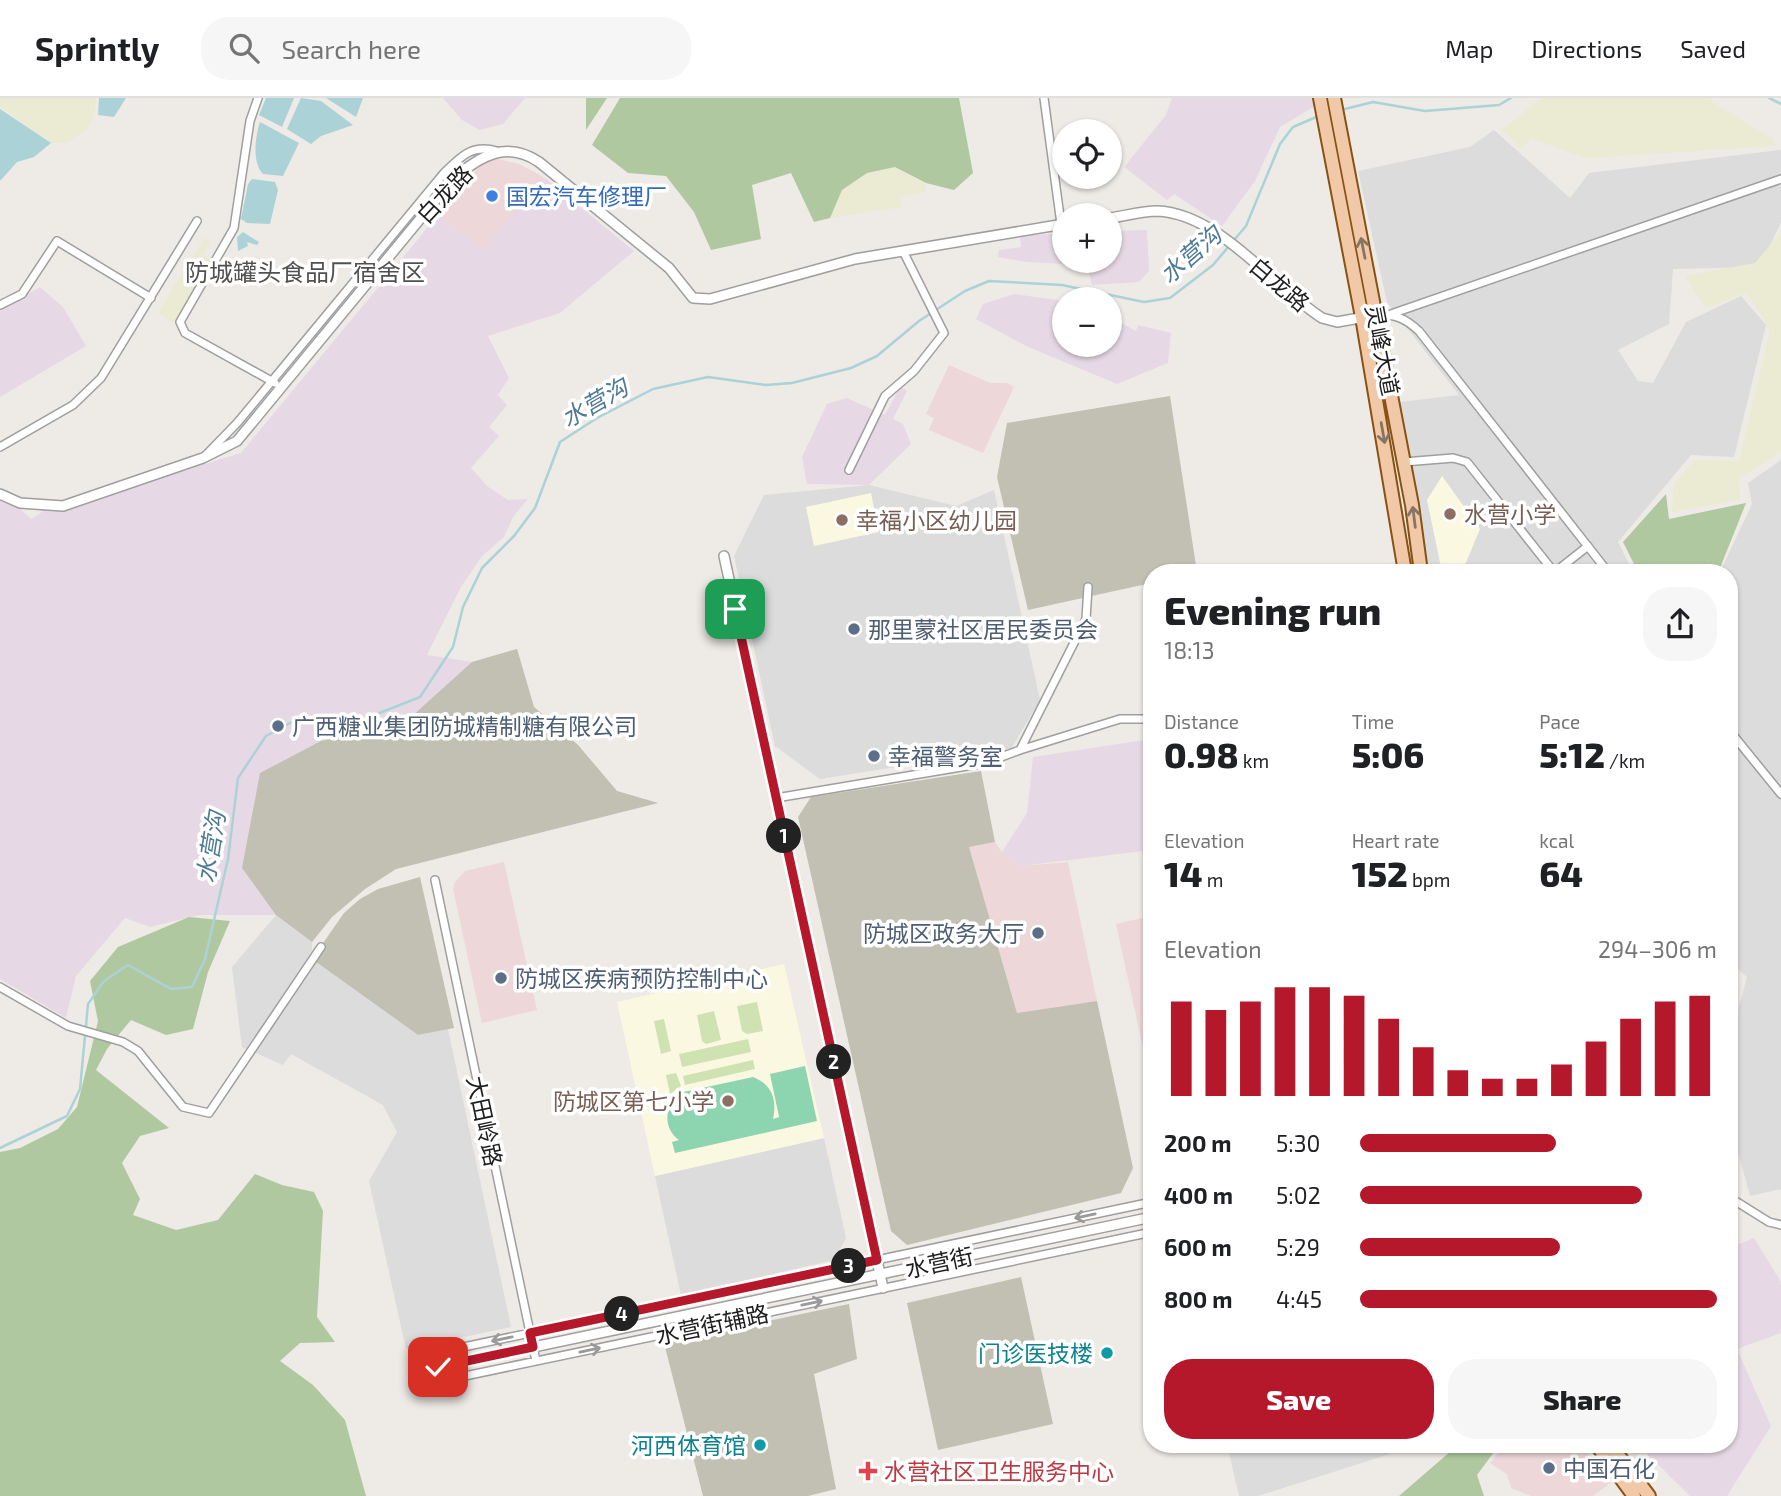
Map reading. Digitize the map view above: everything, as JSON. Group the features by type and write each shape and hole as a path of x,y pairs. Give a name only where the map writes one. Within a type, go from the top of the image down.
{"main road":[{"name":"灵峰大道","path":"1335,100 1404,462 1420,564"},
{"name":"灵峰大道","path":"1321,101 1362,317 1404,564"},
{"path":"1603,1453 1634,1496"},
{"path":"1617,1453 1649,1496"}],"street":[{"path":"258,98 250,121 234,228 180,322 185,333 281,387"},
{"path":"1044,98 1060,203"},
{"path":"203,458 271,382 444,173 471,149 497,151"},
{"name":"白龙路","path":"0,494 20,503 63,506 203,458 237,441 453,179 476,160 497,151 519,152 539,162 669,268 693,298 710,299 855,259 1052,226"},
{"path":"1376,315 1391,314 1781,179"},
{"name":"白龙路","path":"1122,217 1166,212 1195,221 1239,251 1322,318 1337,322 1376,315"},
{"path":"0,447 74,405 87,392 114,359 197,221"},
{"path":"0,304 22,294 57,242 151,298"},
{"path":"849,470 884,396 914,371 943,334 903,251"},
{"path":"1391,314 1406,319 1419,331 1602,564"},
{"path":"1404,462 1453,458 1466,462 1549,564"},
{"path":"1565,564 1588,546"},
{"path":"724,556 883,1288"},
{"path":"1020,750 1086,619 1088,587"},
{"path":"776,798 985,763 1120,719 1143,719"},
{"path":"1738,741 1781,794"},
{"name":"大田岭路","path":"435,880 536,1362"},
{"path":"0,987 68,1026 123,1042 138,1051 183,1107 208,1112 321,947"},
{"path":"1738,1203 1769,1222 1781,1225"},
{"name":"水营街辅路","path":"1143,1204 435,1353 441,1381 1143,1234"},
{"name":"水营街","path":"438,1367 1143,1219"}],"shaded area":[{"path":"443,98 525,98 503,124 480,130 462,120"},
{"path":"1172,98 1313,98 1315,106 1280,127 1255,181 1222,226 1174,194 1167,200 1124,167 1166,115"},
{"path":"1494,130 1570,198 1589,173 1781,150 1781,222 1760,267 1673,269 1669,324 1618,350 1638,381 1653,383 1686,322 1741,296 1766,325 1734,457 1691,455 1618,542 1629,564 1414,564 1392,403 1459,395 1387,302 1358,171 1470,147"},
{"name":"国宏汽车修理厂","path":"497,159 519,164 545,178 482,252 438,215 482,163"},
{"name":"广西糖业集团防城精制糖有限公司","path":"545,178 634,251 560,313 488,336 509,378 498,395 507,405 489,427 499,436 471,468 487,486 508,500 528,499 513,517 504,537 482,556 461,587 427,655 472,662 517,649 534,707 578,745 617,791 658,803 396,869 365,889 332,917 312,942 276,915 199,915 150,927 125,918 76,976 66,1018 0,979 0,499 19,508 31,519 48,508 71,505 241,453 438,215 482,251"},
{"path":"1147,230 1149,271 1139,282 1092,285 1089,273 1122,273 1122,231"},
{"path":"1052,234 1052,263 998,257 999,250 1021,247 1020,236"},
{"path":"40,287 63,307 86,346 0,397 0,310"},
{"path":"1014,294 1052,299 1052,357 976,319 983,304"},
{"path":"1122,323 1136,331 1138,325 1171,333 1168,363 1117,384 1052,357 1122,357"},
{"path":"949,365 990,383 1007,383 1014,387 983,453 929,430 934,418 926,414"},
{"path":"900,387 907,391 893,419 903,424 911,444 869,485 807,484 802,457 827,404 847,398 885,415"},
{"path":"1170,396 1196,564 1143,564 1143,585 1028,610 997,477 1007,423"},
{"path":"1781,460 1781,1189 1750,1196 1738,1151 1738,1010 1747,977 1738,969 1738,564 1724,564 1752,504 1748,483"},
{"name":"水营小学","path":"1442,476 1480,529 1465,564 1440,564 1427,500"},
{"path":"869,485 956,506 994,490 1040,700 1011,749 820,779 775,746 734,556 764,495"},
{"name":"幸福小区幼儿园","path":"871,493 879,532 814,546 806,507"},
{"path":"897,615 907,619 911,629 907,639 897,643 887,639 883,629 887,619"},
{"path":"517,649 534,707 578,745 617,791 658,803 396,869 365,889 332,917 312,942 276,915 242,868 260,773 321,741 401,726 472,662"},
{"path":"1143,740 1143,851 1021,866 1002,852 1027,813 1033,757"},
{"path":"981,771 995,842 969,847 1017,1013 1097,1001 1133,1168 1121,1193 907,1245 891,1231 798,817 811,797"},
{"name":"防城区政务大厅","path":"995,842 1002,852 1022,866 1068,862 1097,1001 1017,1013 969,847"},
{"name":"防城区疾病预防控制中心","path":"504,862 537,1010 482,1023 453,889 455,882 465,871"},
{"path":"420,877 454,1028 418,1035 312,959 344,913 360,899 378,889"},
{"path":"276,915 312,942 312,959 418,1035 448,1029 511,1327 406,1349 369,1181 397,1132 383,1105 291,1054 283,1065 242,1047 232,967"},
{"path":"1143,918 1143,1047 1116,924"},
{"name":"防城区第七小学","path":"784,964 824,1138 655,1176 617,1002"},
{"path":"824,1138 846,1238 834,1260 681,1295 655,1176"},
{"path":"1754,1238 1781,1282 1781,1333 1738,1349 1738,1244"},
{"path":"1021,1277 1053,1424 938,1450 907,1303"},
{"path":"849,1304 857,1359 814,1374 836,1489 808,1496 703,1496 664,1343"},
{"path":"1738,1351 1771,1426 1727,1496 1690,1496 1646,1453 1738,1453"},
{"path":"1229,1453 1393,1453 1258,1496 1239,1496"},
{"name":"中国石化","path":"1498,1453 1588,1453 1610,1483 1593,1496 1531,1496 1511,1488 1507,1474 1490,1463"}],"green space":[{"path":"0,98 96,98 94,116 87,130 66,143 51,143 0,107"},
{"path":"586,98 607,98 586,130"},
{"path":"620,98 959,98 973,173 954,190 926,183 895,167 867,173 842,190 830,218 814,222 791,173 752,185 761,239 711,250 694,212 666,176 628,173 592,145"},
{"path":"1541,98 1710,98 1713,103 1775,140 1775,146 1586,158 1531,138 1522,149 1502,130"},
{"path":"895,167 925,184 925,192 900,197 902,207 830,218 842,190 867,173"},
{"path":"1781,232 1781,451 1739,479 1740,500 1672,512 1674,484 1694,460 1739,461 1770,330 1747,293 1705,308 1685,276 1755,263"},
{"path":"204,238 211,242 203,255 212,261 173,323 158,313"},
{"path":"1666,494 1669,519 1746,503 1722,564 1634,564 1623,542"},
{"path":"189,917 230,921 208,972 193,1029 166,1035 131,1020 107,1049 96,1070 169,1128 140,1136 122,1163 140,1199 133,1215 176,1230 218,1220 255,1174 282,1185 314,1192 323,1211 317,1317 335,1342 300,1343 280,1361 313,1385 345,1420 366,1496 0,1496 0,1152 20,1148 58,1129 77,1107 98,1021 90,981 118,947"},
{"path":"757,1002 763,1031 747,1034 742,1031 737,1006"},
{"path":"714,1011 721,1040 706,1044 702,1041 697,1015"},
{"path":"664,1019 671,1051 661,1054 654,1021"},
{"path":"748,1039 751,1052 682,1067 679,1054"},
{"path":"753,1060 755,1069 685,1085 683,1076"},
{"path":"805,1066 817,1121 675,1153 672,1142 679,1140 670,1129 667,1117 674,1098 679,1093 753,1077 765,1084 772,1094 773,1119 779,1117 770,1074"},
{"path":"676,1073 681,1086 670,1094 666,1075"},
{"path":"1449,1453 1493,1453 1477,1475 1484,1496 1399,1496"}],"water":[{"path":"99,98 126,98 114,117 98,115"},
{"path":"266,98 294,98 282,127 259,115"},
{"path":"301,98 321,101 353,125 321,136 311,144 287,129"},
{"path":"326,98 363,98 356,117"},
{"path":"0,109 51,143 34,157 17,162 0,181"},
{"path":"260,122 299,143 283,176 263,174 257,163"},
{"path":"252,179 275,182 278,190 270,224 247,223 241,219 248,184"},
{"path":"243,232 259,242 257,245 247,242 248,246 238,251 237,237"}],"waterway":[{"name":"水营沟","path":"1341,110 1373,102 1425,111 1499,105 1511,98"},
{"name":"水营沟","path":"1769,98 1781,104"},
{"name":"水营沟","path":"0,1148 67,1116 80,1089 88,1004 104,981 128,965 171,989 192,987 205,959 228,859 238,778 266,736 292,722 349,725 420,697 453,647 463,607 482,568 514,536 535,508 560,442 597,418 653,389 708,377 766,385 792,383 851,368 877,356 919,321 965,291 989,281 1062,285 1144,302 1170,298 1213,265 1246,226 1280,144 1293,127 1321,115"}],"place":[{"name":"国宏汽车修理厂","path":"492,196"},
{"name":"水营小学","path":"1450,514"},
{"name":"幸福小区幼儿园","path":"842,520"},
{"name":"那里蒙社区居民委员会","path":"854,629"},
{"name":"广西糖业集团防城精制糖有限公司","path":"278,726"},
{"name":"幸福警务室","path":"874,756"},
{"name":"防城区政务大厅","path":"1038,933"},
{"name":"防城区疾病预防控制中心","path":"501,978"},
{"name":"防城区第七小学","path":"728,1101"},
{"name":"门诊医技楼","path":"1107,1353"},
{"name":"河西体育馆","path":"760,1445"},
{"name":"中国石化","path":"1549,1468"},
{"name":"水营社区卫生服务中心","path":"868,1471"}],"district":[{"name":"防城罐头食品厂宿舍区","path":"305,271"}],"route":[{"path":"438,1367 533,1347 530,1333 877,1260 735,609"}]}
